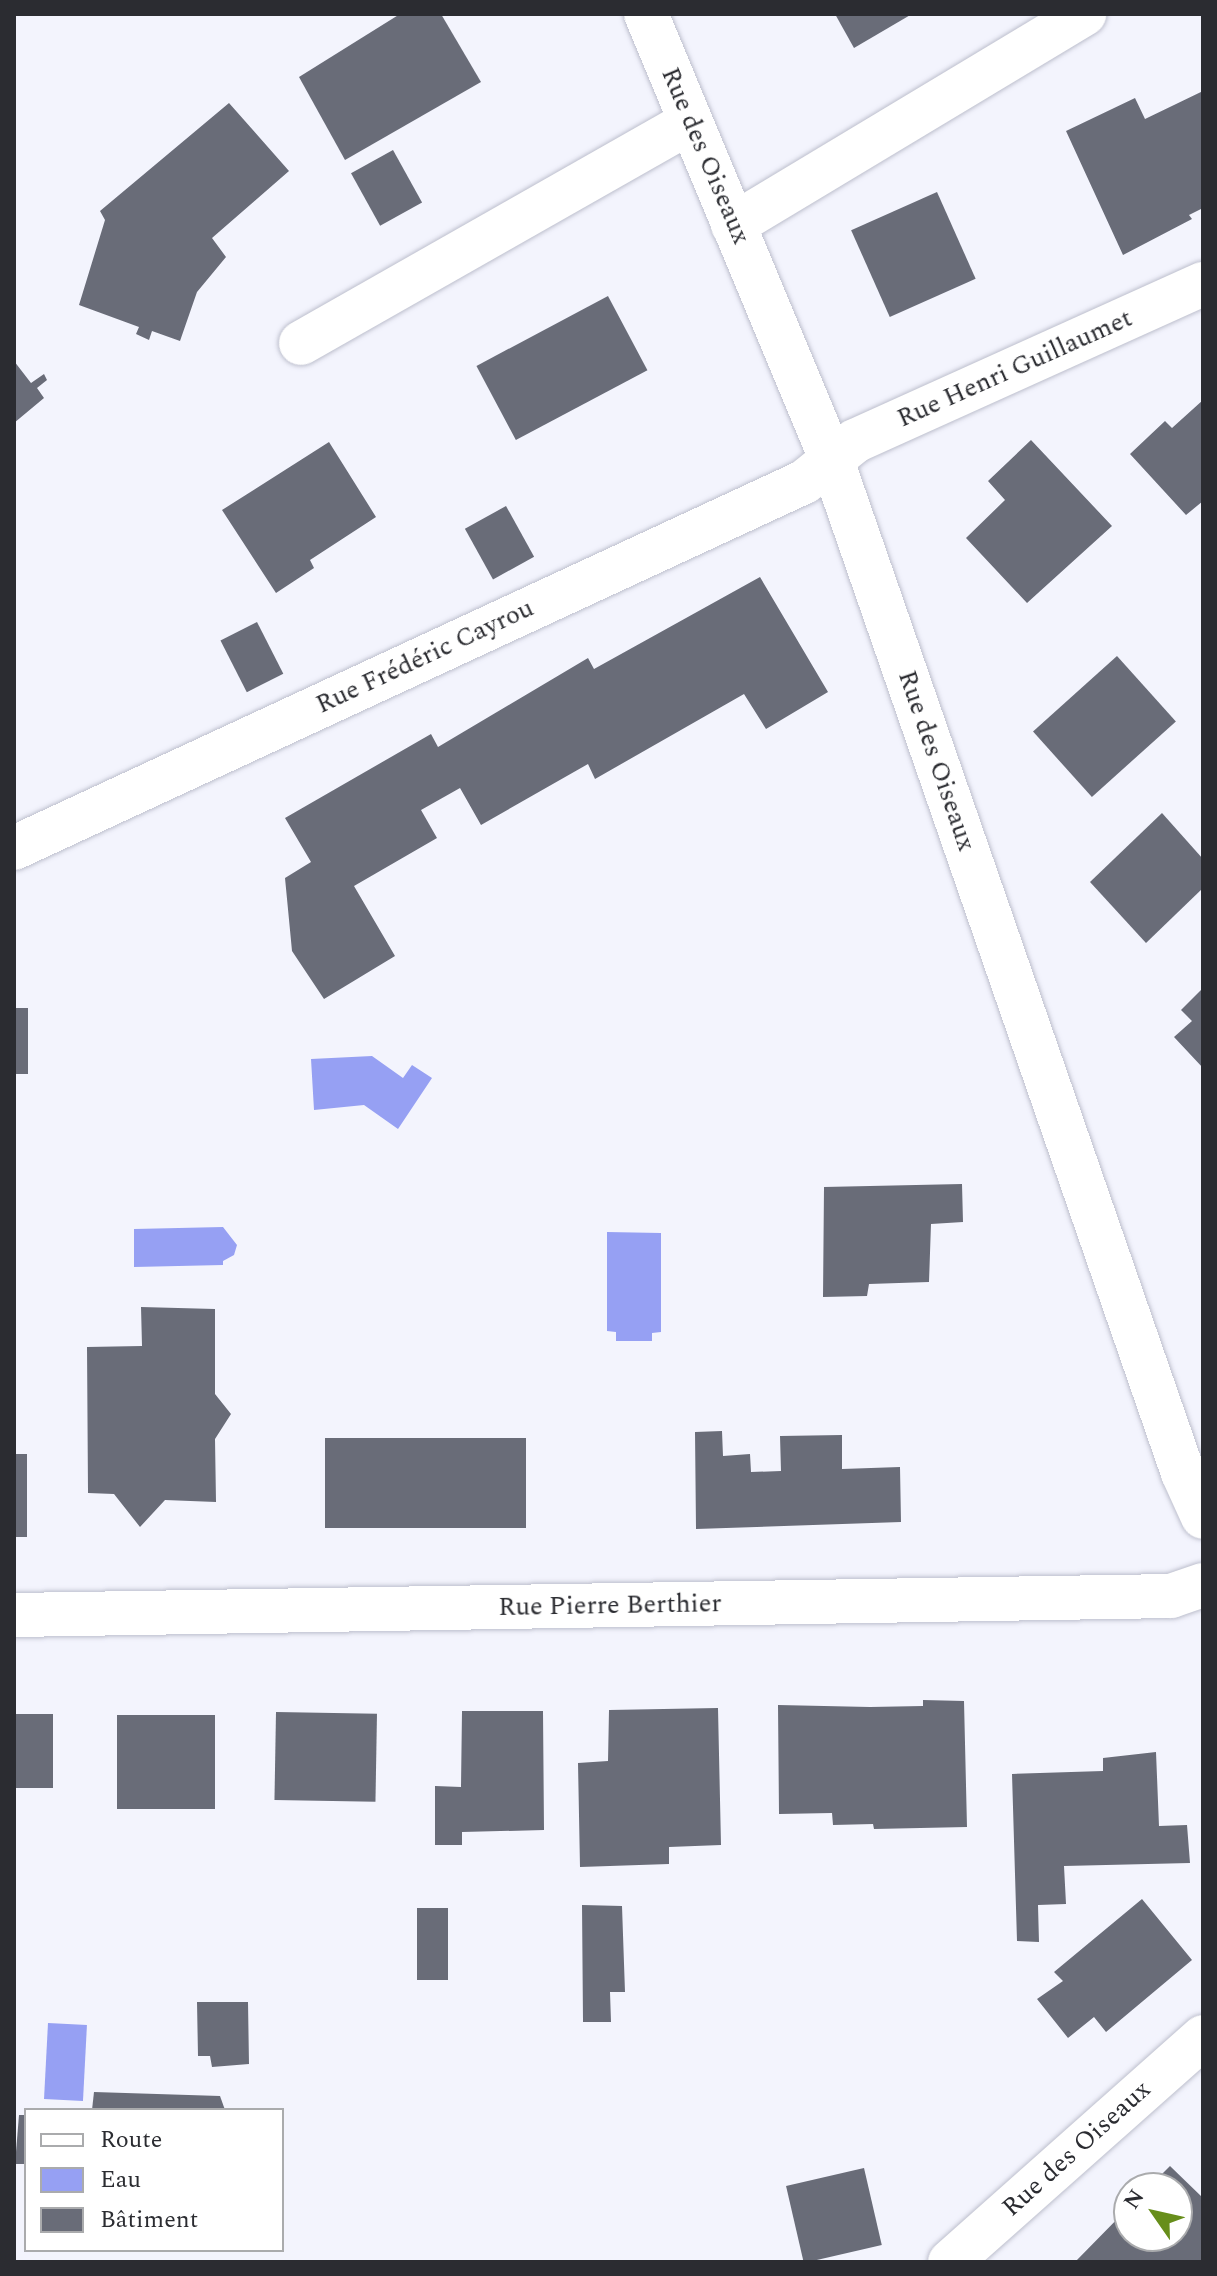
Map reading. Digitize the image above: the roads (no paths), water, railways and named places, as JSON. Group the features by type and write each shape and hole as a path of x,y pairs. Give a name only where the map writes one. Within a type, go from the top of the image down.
{"street":[{"name":"Rue des Oiseaux","path":"646,14 832,461 1183,1473 1203,1517"},
{"path":"733,225 1084,14"},
{"path":"301,343 690,122"},
{"name":"Rue Henri Guillaumet","path":"832,461 855,441 1203,284"},
{"name":"Rue Frédéric Cayrou","path":"14,848 804,482 832,461"},
{"name":"Rue Pierre Berthier","path":"14,1615 1171,1596 1203,1585"},
{"name":"Rue des Oiseaux","path":"950,2262 1203,2037"}],"water":[{"path":"372,1056 403,1078 412,1065 432,1078 398,1129 364,1105 314,1110 311,1059"},
{"path":"223,1227 237,1245 234,1255 223,1261 223,1265 134,1267 134,1229"},
{"path":"607,1232 661,1233 661,1332 652,1333 652,1341 616,1341 616,1332 607,1331"},
{"path":"48,2023 87,2025 83,2101 44,2099"}]}
